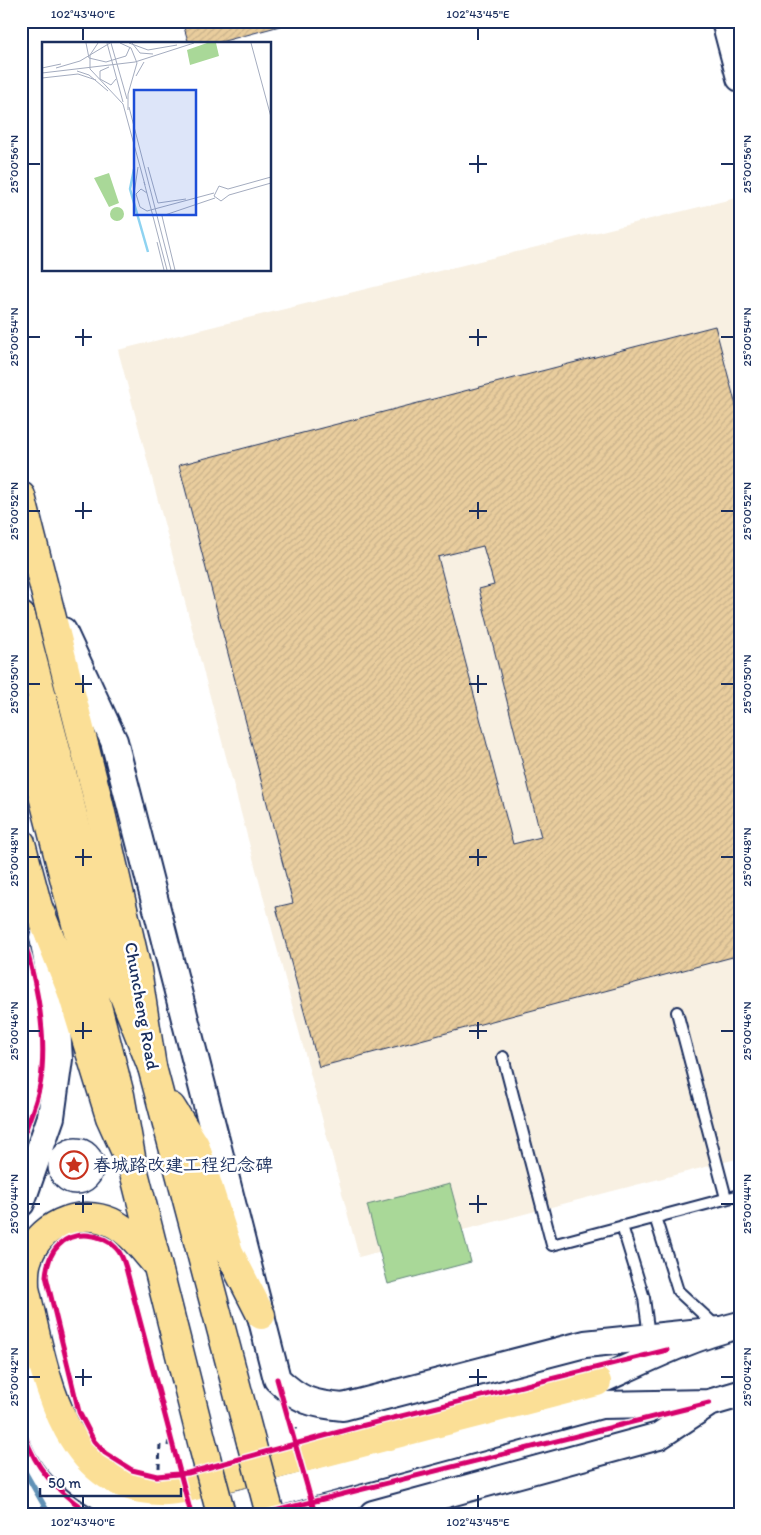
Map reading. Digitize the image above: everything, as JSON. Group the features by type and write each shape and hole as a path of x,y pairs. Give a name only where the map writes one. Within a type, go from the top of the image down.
{"main road":[{"path":"725,21 740,78"},
{"name":"Chuncheng Road","path":"21,496 49,600 99,804 137,970 155,1078 270,1514"},
{"path":"49,600 114,741 277,1378 292,1392 304,1399 317,1404 343,1407 585,1344 730,1327"},
{"path":"21,616 113,968 155,1078 195,1145 229,1252 261,1315"},
{"path":"21,710 120,1095 133,1168 156,1264 221,1514"},
{"path":"21,843 38,907 56,1010 59,1059 51,1117 21,1203"},
{"path":"38,907 71,990 110,1117 133,1168"},
{"path":"156,1264 130,1234 120,1226 108,1221 84,1217 60,1223 49,1230 32,1249 24,1273 25,1288 51,1390 60,1416 72,1438 87,1458 102,1472 120,1482 160,1492 183,1489 597,1382 730,1327"},
{"path":"21,1359 40,1428 49,1448 61,1465 93,1492 114,1503 133,1510 154,1513 199,1512 239,1503 601,1405 709,1402 740,1394"},
{"path":"373,1514 388,1508 659,1436 709,1402"}],"lane":[{"path":"677,1012 726,1198"},
{"path":"503,1058 552,1245 740,1195"},
{"path":"655,1217 678,1291 730,1327"},
{"path":"622,1226 644,1298 649,1337"}],"path":[{"path":"289,1421 294,1439"},
{"path":"167,1424 174,1451"},
{"path":"292,1430 300,1426"},
{"path":"168,1446 170,1433"},
{"path":"159,1476 160,1444"}],"shaded area":[{"path":"740,197 740,1158 359,1257 118,350"}],"green space":[{"path":"450,1184 471,1262 388,1284 367,1205"}],"building":[{"path":"182,21 279,21 280,26 220,42 188,42"},
{"path":"715,326 740,421 740,955 319,1067 276,907 293,903 179,465","holes":["483,546 494,585 479,589 541,837 513,844 438,557"]}],"waterway":[{"path":"21,1465 49,1514"}],"cycle path":[{"path":"21,929 38,998 43,1051 39,1088 21,1142"},
{"path":"191,1514 126,1268 123,1260 116,1248 103,1239 80,1235 65,1240 51,1255 46,1276 79,1412 94,1441 105,1453 132,1470 157,1476 188,1473 361,1426 667,1350"},
{"path":"277,1379 315,1514"},
{"path":"263,1514 709,1403"},
{"path":"21,1418 28,1445 41,1468 64,1494 92,1514"}],"place":[{"name":"春城路改建工程纪念碑","path":"74,1165"}]}
